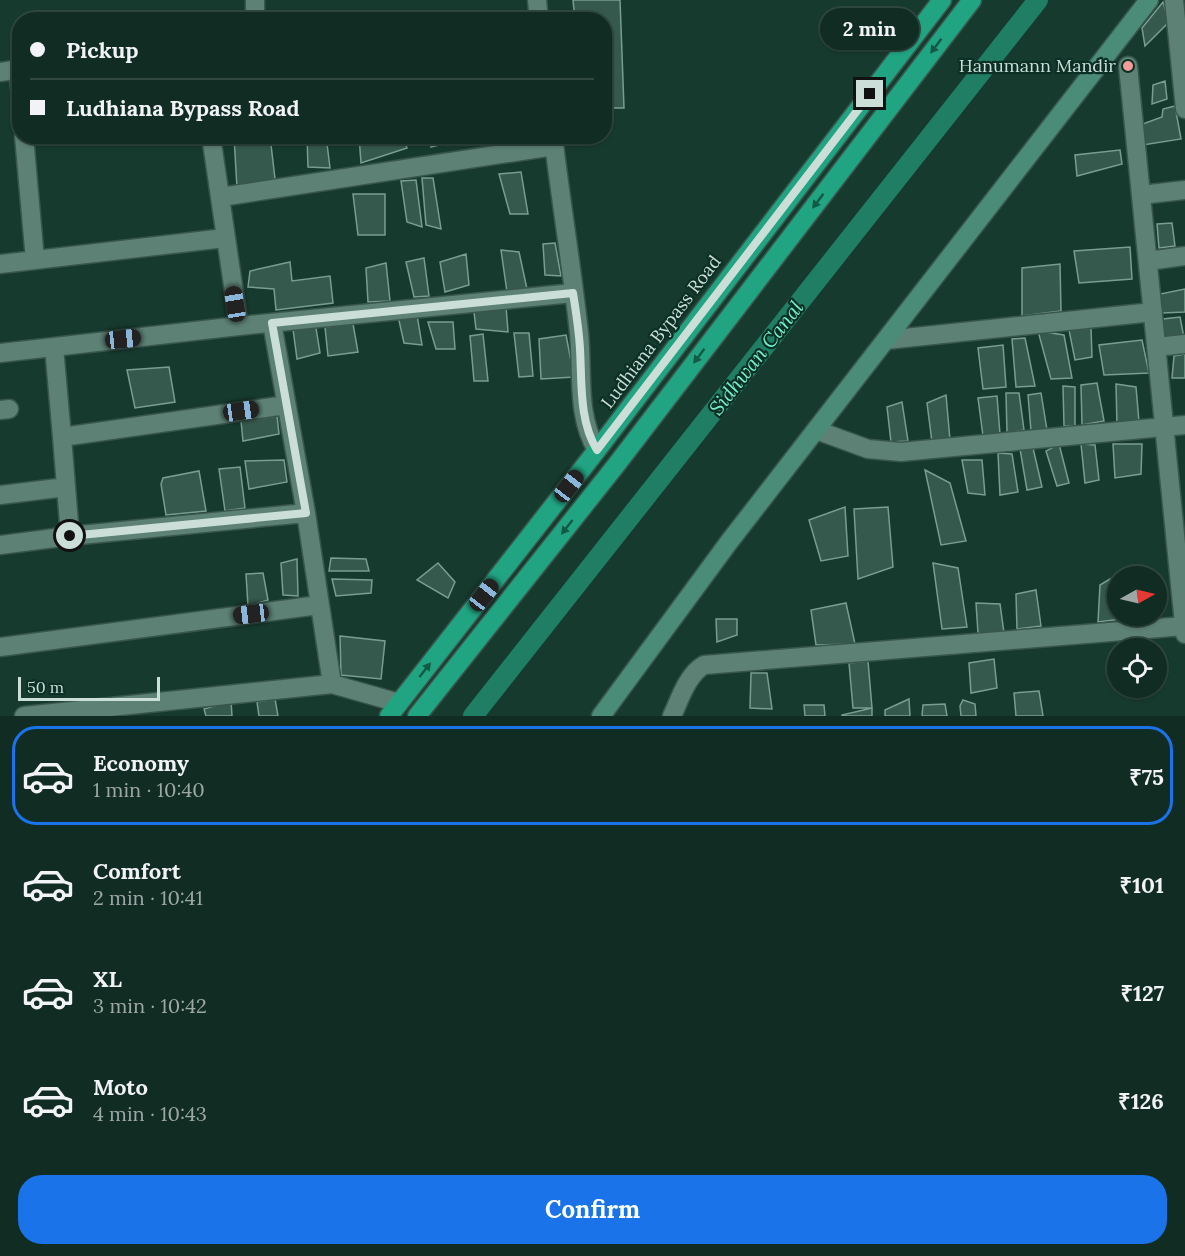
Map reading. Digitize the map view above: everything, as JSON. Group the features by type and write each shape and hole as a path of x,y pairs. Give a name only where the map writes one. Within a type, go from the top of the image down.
{"highway":[{"name":"Ludhiana Bypass Road","path":"394,710 597,450 942,0"},
{"path":"417,716 616,464 972,0"}],"street":[{"path":"601,716 729,542 1149,0"},
{"path":"1173,0 1185,109"},
{"path":"672,716 692,676 704,665 1185,630 1180,542 1164,427 1128,66"},
{"path":"25,144 35,260"},
{"path":"212,144 239,326"},
{"path":"221,197 535,144"},
{"path":"553,144 579,334 585,422 589,437 597,450"},
{"path":"1141,195 1185,190"},
{"path":"0,264 225,238"},
{"path":"1148,261 1185,256"},
{"path":"0,353 239,326 573,293"},
{"path":"886,340 1153,312"},
{"path":"272,323 306,513 332,684"},
{"path":"1156,347 1185,344"},
{"path":"54,347 70,536"},
{"path":"62,437 286,405"},
{"path":"816,429 868,449 901,452 1185,425"},
{"path":"0,495 66,487"},
{"path":"0,545 306,513"},
{"path":"0,647 319,604"},
{"path":"24,716 104,711 332,684 394,710"}],"building":[{"path":"573,0 620,0 624,108 612,108 612,12 574,12"},
{"path":"1163,2 1169,22 1145,46 1142,28"},
{"path":"1165,81 1167,99 1152,104 1153,85"},
{"path":"1175,106 1181,139 1143,145 1140,125 1162,117 1163,109"},
{"path":"234,144 271,144 275,179 237,188"},
{"path":"307,144 327,144 330,168 308,167"},
{"path":"360,144 406,144 407,148 361,163"},
{"path":"1120,150 1122,164 1077,176 1075,155"},
{"path":"521,172 528,214 510,214 499,174"},
{"path":"422,178 433,178 441,229 426,225"},
{"path":"416,180 422,227 407,222 401,181"},
{"path":"353,194 385,194 385,235 358,235"},
{"path":"1172,223 1175,246 1159,248 1157,224"},
{"path":"555,243 561,276 545,275 543,244"},
{"path":"1130,247 1132,279 1079,283 1074,251"},
{"path":"501,250 519,252 527,289 507,292"},
{"path":"466,254 469,285 445,292 440,262"},
{"path":"424,258 429,296 414,297 406,262"},
{"path":"290,262 292,281 330,276 333,303 276,310 274,289 248,287 250,271"},
{"path":"386,263 390,301 368,302 366,268"},
{"path":"1060,264 1061,311 1022,316 1022,268"},
{"path":"1185,289 1185,312 1162,313 1160,294"},
{"path":"506,306 508,332 476,329 474,312"},
{"path":"417,315 422,345 404,343 398,316"},
{"path":"1180,317 1184,338 1162,338 1163,319"},
{"path":"428,322 453,322 455,349 436,349"},
{"path":"353,324 358,352 328,356 325,327"},
{"path":"316,328 320,353 297,359 293,329"},
{"path":"1091,328 1092,357 1075,360 1069,330"},
{"path":"1038,331 1064,335 1072,378 1051,379"},
{"path":"514,333 529,333 533,376 519,377"},
{"path":"483,334 488,381 474,381 470,336"},
{"path":"566,335 574,377 541,379 539,339"},
{"path":"1025,338 1035,386 1016,387 1012,339"},
{"path":"1142,340 1149,373 1104,375 1099,345"},
{"path":"1003,345 1006,387 983,389 978,348"},
{"path":"1185,354 1185,378 1172,378 1174,356"},
{"path":"169,367 175,402 135,408 127,370"},
{"path":"1097,383 1104,421 1082,425 1081,385"},
{"path":"1116,384 1136,387 1139,422 1117,426"},
{"path":"1063,386 1075,387 1075,426 1064,426"},
{"path":"1006,393 1019,393 1024,430 1007,433"},
{"path":"1041,393 1047,430 1031,431 1028,395"},
{"path":"946,395 950,440 932,442 927,403"},
{"path":"997,396 1000,434 983,436 978,398"},
{"path":"902,402 908,441 891,442 887,407"},
{"path":"277,416 279,434 243,441 241,421"},
{"path":"1059,444 1069,483 1057,486 1046,451"},
{"path":"1081,444 1095,445 1099,480 1085,483"},
{"path":"1113,444 1142,444 1141,474 1115,478"},
{"path":"1033,448 1042,487 1027,490 1020,449"},
{"path":"998,453 1012,454 1018,492 1000,495"},
{"path":"284,460 287,482 249,489 245,461"},
{"path":"962,460 982,460 985,495 968,493"},
{"path":"240,467 245,508 225,511 219,469"},
{"path":"925,470 950,483 966,541 941,545"},
{"path":"199,471 206,511 166,515 161,484 163,478"},
{"path":"845,507 848,556 821,561 809,520"},
{"path":"888,507 893,567 858,579 854,509"},
{"path":"331,558 366,559 369,571 329,571"},
{"path":"297,559 298,596 283,595 281,563"},
{"path":"438,563 455,582 448,598 417,580"},
{"path":"933,563 958,568 967,627 942,629"},
{"path":"263,573 268,600 248,606 246,574"},
{"path":"332,579 372,580 371,593 336,596"},
{"path":"1107,581 1107,621 1098,622 1100,585"},
{"path":"1036,590 1041,626 1017,629 1016,594"},
{"path":"846,603 855,644 816,645 811,610"},
{"path":"976,603 1000,604 1004,633 978,633"},
{"path":"716,619 737,619 737,635 717,642"},
{"path":"340,636 385,641 381,679 341,675"},
{"path":"994,659 997,688 971,693 969,663"},
{"path":"868,661 872,708 853,708 849,663"},
{"path":"751,673 767,673 772,709 750,708"},
{"path":"1039,691 1043,716 1016,716 1014,693"},
{"path":"275,699 278,716 259,716 257,702"},
{"path":"909,699 910,716 885,716 885,710"},
{"path":"963,700 975,704 976,716 961,716 960,706"},
{"path":"231,701 232,716 206,716 204,709"},
{"path":"945,704 947,716 922,716 923,705"},
{"path":"804,705 824,705 825,716 805,716"},
{"path":"872,708 872,716 842,716 842,715"}],"waterway":[{"name":"Sidhwan Canal","path":"473,716 1038,0"}],"place":[{"name":"Hanumann Mandir","path":"1128,66"}],"route":[{"path":"70,536 306,513 272,323 573,293 579,334 585,422 589,437 597,450 870,94"}]}
